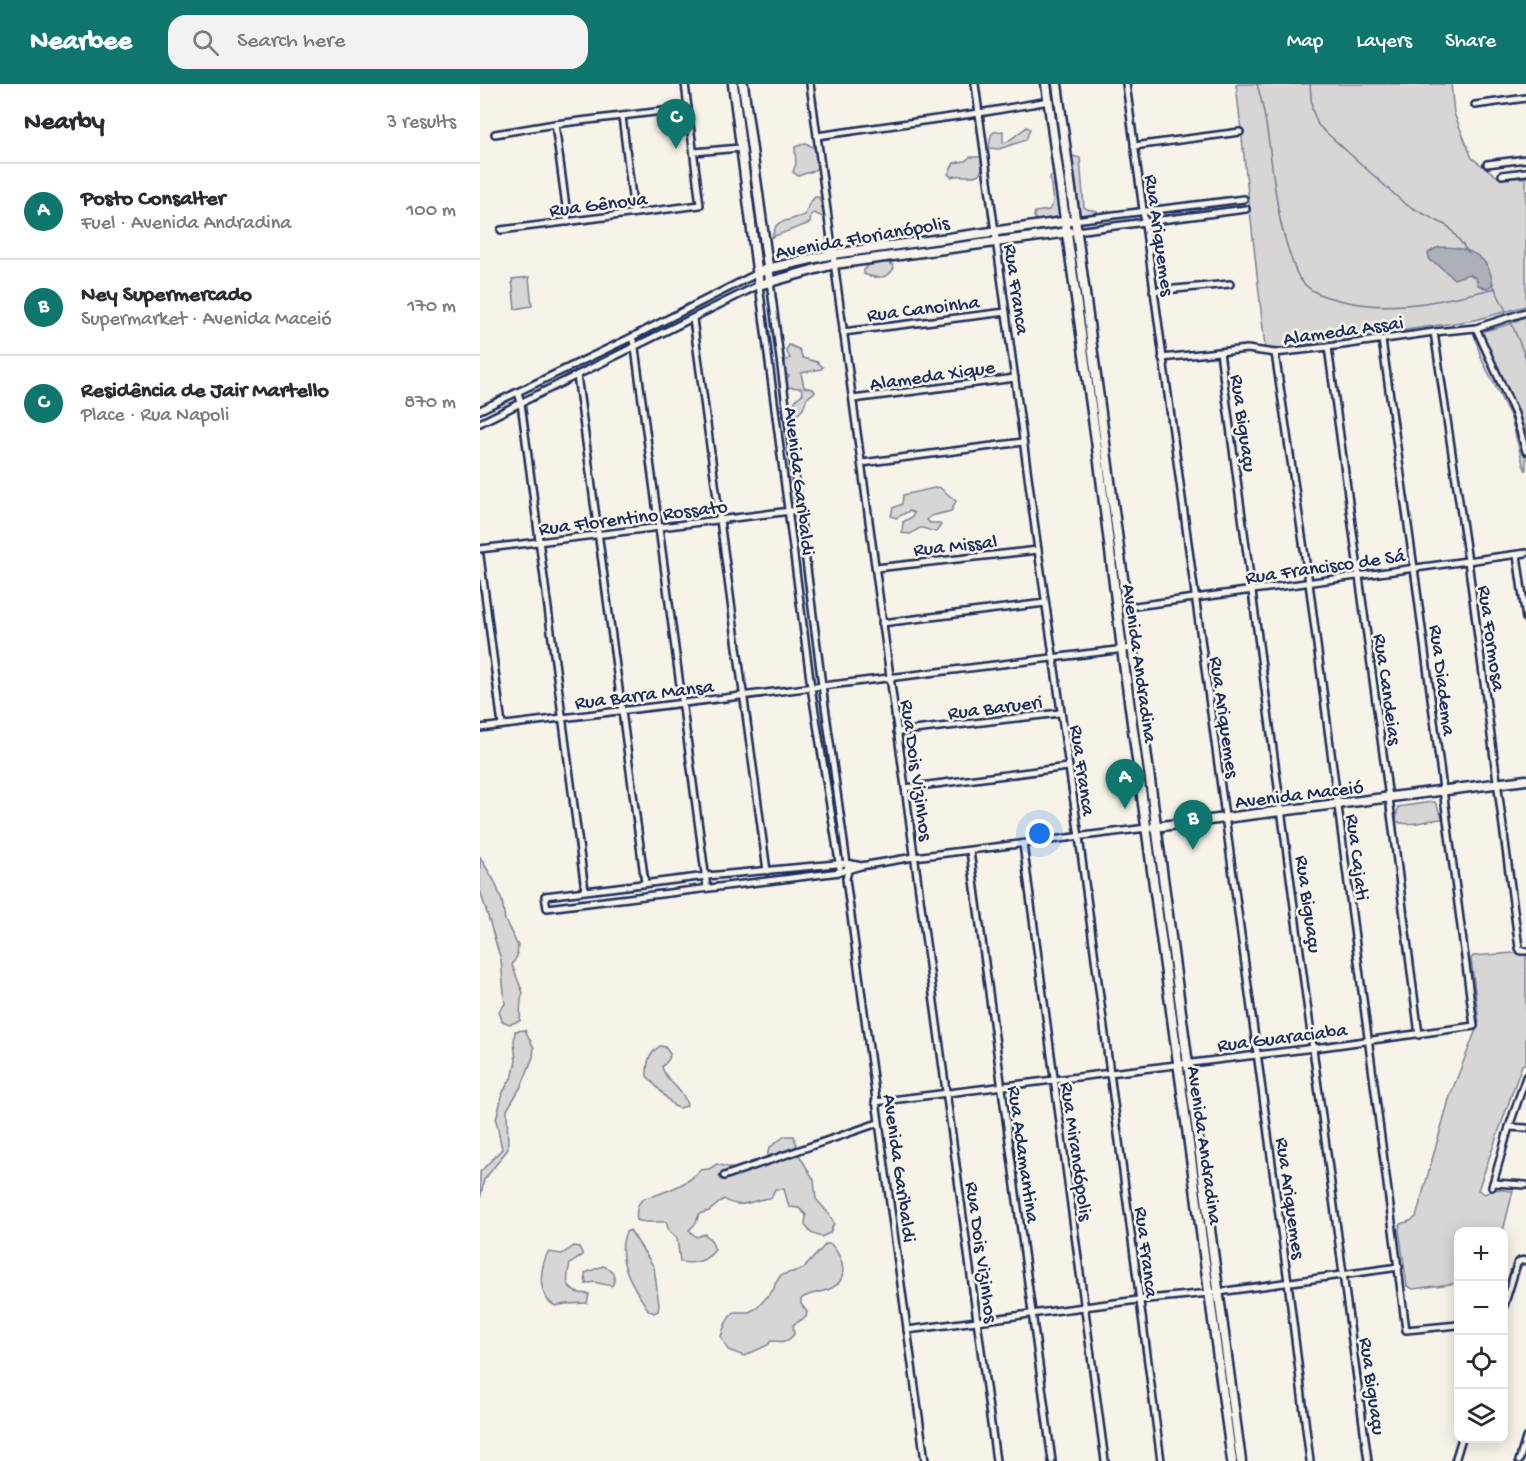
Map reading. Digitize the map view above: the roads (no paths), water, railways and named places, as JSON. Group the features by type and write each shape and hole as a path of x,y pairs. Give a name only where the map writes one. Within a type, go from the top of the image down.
{"main road":[{"name":"Avenida Garibaldi","path":"733,84 759,285"},
{"name":"Avenida Garibaldi","path":"743,84 770,281"},
{"name":"Avenida Andradina","path":"1046,84 1070,221"},
{"name":"Avenida Andradina","path":"1057,84 1071,232 1103,461 1128,607 1178,1064 1241,1461"},
{"path":"740,148 752,147"},
{"name":"Avenida Florianópolis","path":"758,273 833,254 1070,221"},
{"path":"759,285 834,264 1071,232"},
{"name":"Avenida Andradina","path":"1103,461 1122,649 1188,1063 1232,1461"},
{"name":"Avenida Maceió","path":"1152,827 1526,780"}],"street":[{"path":"686,84 694,152 740,148"},
{"name":"Rua Dois Vizinhos","path":"810,84 996,1461"},
{"name":"Rua Franca","path":"975,84 1060,713 1079,837 1138,1300 1161,1461"},
{"name":"Rua Ariquemes","path":"1126,84 1288,1282 1310,1461"},
{"path":"1476,105 1526,98"},
{"path":"817,136 1048,101"},
{"path":"495,134 555,124 688,108"},
{"path":"622,116 634,213"},
{"path":"555,124 568,222"},
{"path":"1134,146 1240,132"},
{"name":"Rua Gênova","path":"501,230 700,205 694,152"},
{"path":"1487,164 1526,159"},
{"path":"1502,175 1526,172"},
{"name":"Avenida Florianópolis","path":"1070,221 1244,199"},
{"path":"1071,232 1246,209"},
{"name":"Avenida Florianópolis","path":"480,410 632,338 758,273"},
{"name":"Avenida Garibaldi","path":"770,281 847,863 846,879 875,1102 925,1461"},
{"path":"1153,291 1230,284"},
{"name":"Avenida Florianópolis","path":"480,423 759,285"},
{"name":"Avenida Garibaldi","path":"759,285 811,687 840,872"},
{"name":"Rua Canoinha","path":"843,332 1006,312"},
{"name":"Alameda Assai","path":"1162,358 1247,349 1275,353 1328,347 1476,328 1526,312"},
{"path":"693,319 767,871"},
{"path":"1476,328 1515,414 1526,451"},
{"name":"Rua Formosa","path":"1434,332 1468,561 1519,948 1521,951 1526,951"},
{"path":"632,338 660,528 707,888"},
{"name":"Rua Diadema","path":"1382,340 1475,1023"},
{"name":"Rua Candeias","path":"1328,347 1419,1035"},
{"name":"Rua Biguaçu","path":"1220,352 1368,1461"},
{"name":"Rua Cajati","path":"1275,353 1308,583 1406,1330 1454,1325"},
{"path":"577,375 645,883"},
{"name":"Alameda Xique","path":"853,399 1015,378"},
{"path":"518,392 585,890"},
{"path":"862,463 1023,442"},
{"name":"Rua Florentino Rossato","path":"480,549 800,510"},
{"name":"Rua Missal","path":"876,568 1038,550"},
{"name":"Rua Francisco de Sá","path":"1128,607 1526,553"},
{"path":"1517,555 1526,620"},
{"path":"480,556 502,725"},
{"path":"882,623 1045,603"},
{"path":"822,685 1133,648"},
{"name":"Rua Barra Mansa","path":"480,728 822,685"},
{"name":"Rua Barueri","path":"897,732 1060,713"},
{"path":"905,788 1068,767"},
{"name":"Avenida Maceió","path":"861,866 847,863 706,876 544,896 547,908 848,871 861,866 914,857 1152,827"},
{"name":"Rua Mirandópolis","path":"1023,844 1105,1461"},
{"name":"Rua Adamantina","path":"970,851 1052,1461"},
{"path":"840,872 846,879"},
{"name":"Rua Guaraciaba","path":"875,1102 1419,1035 1471,1028 1475,1023"},
{"path":"1526,1077 1493,1185 1526,1185"},
{"path":"724,1176 878,1123"},
{"path":"1509,1127 1526,1128"},
{"path":"1508,1291 1517,1264 1526,1260"},
{"path":"907,1330 1138,1300 1214,1293 1399,1267"},
{"path":"1519,1461 1526,1438"},
{"path":"1455,1461 1460,1443"}],"waterway":[{"path":"1257,84 1265,117 1281,224 1288,250 1304,284 1319,294 1337,300 1382,306 1420,303 1496,288"},
{"path":"1310,84 1312,109 1318,125 1405,204 1449,227 1469,253"},
{"path":"1492,283 1506,311"},
{"path":"1510,320 1526,358"}],"place":[{"name":"Residência de Jair Martello","path":"676,149"},
{"name":"Posto Consalter","path":"1125,809"},
{"name":"Ney Supermercado","path":"1193,850"}]}
